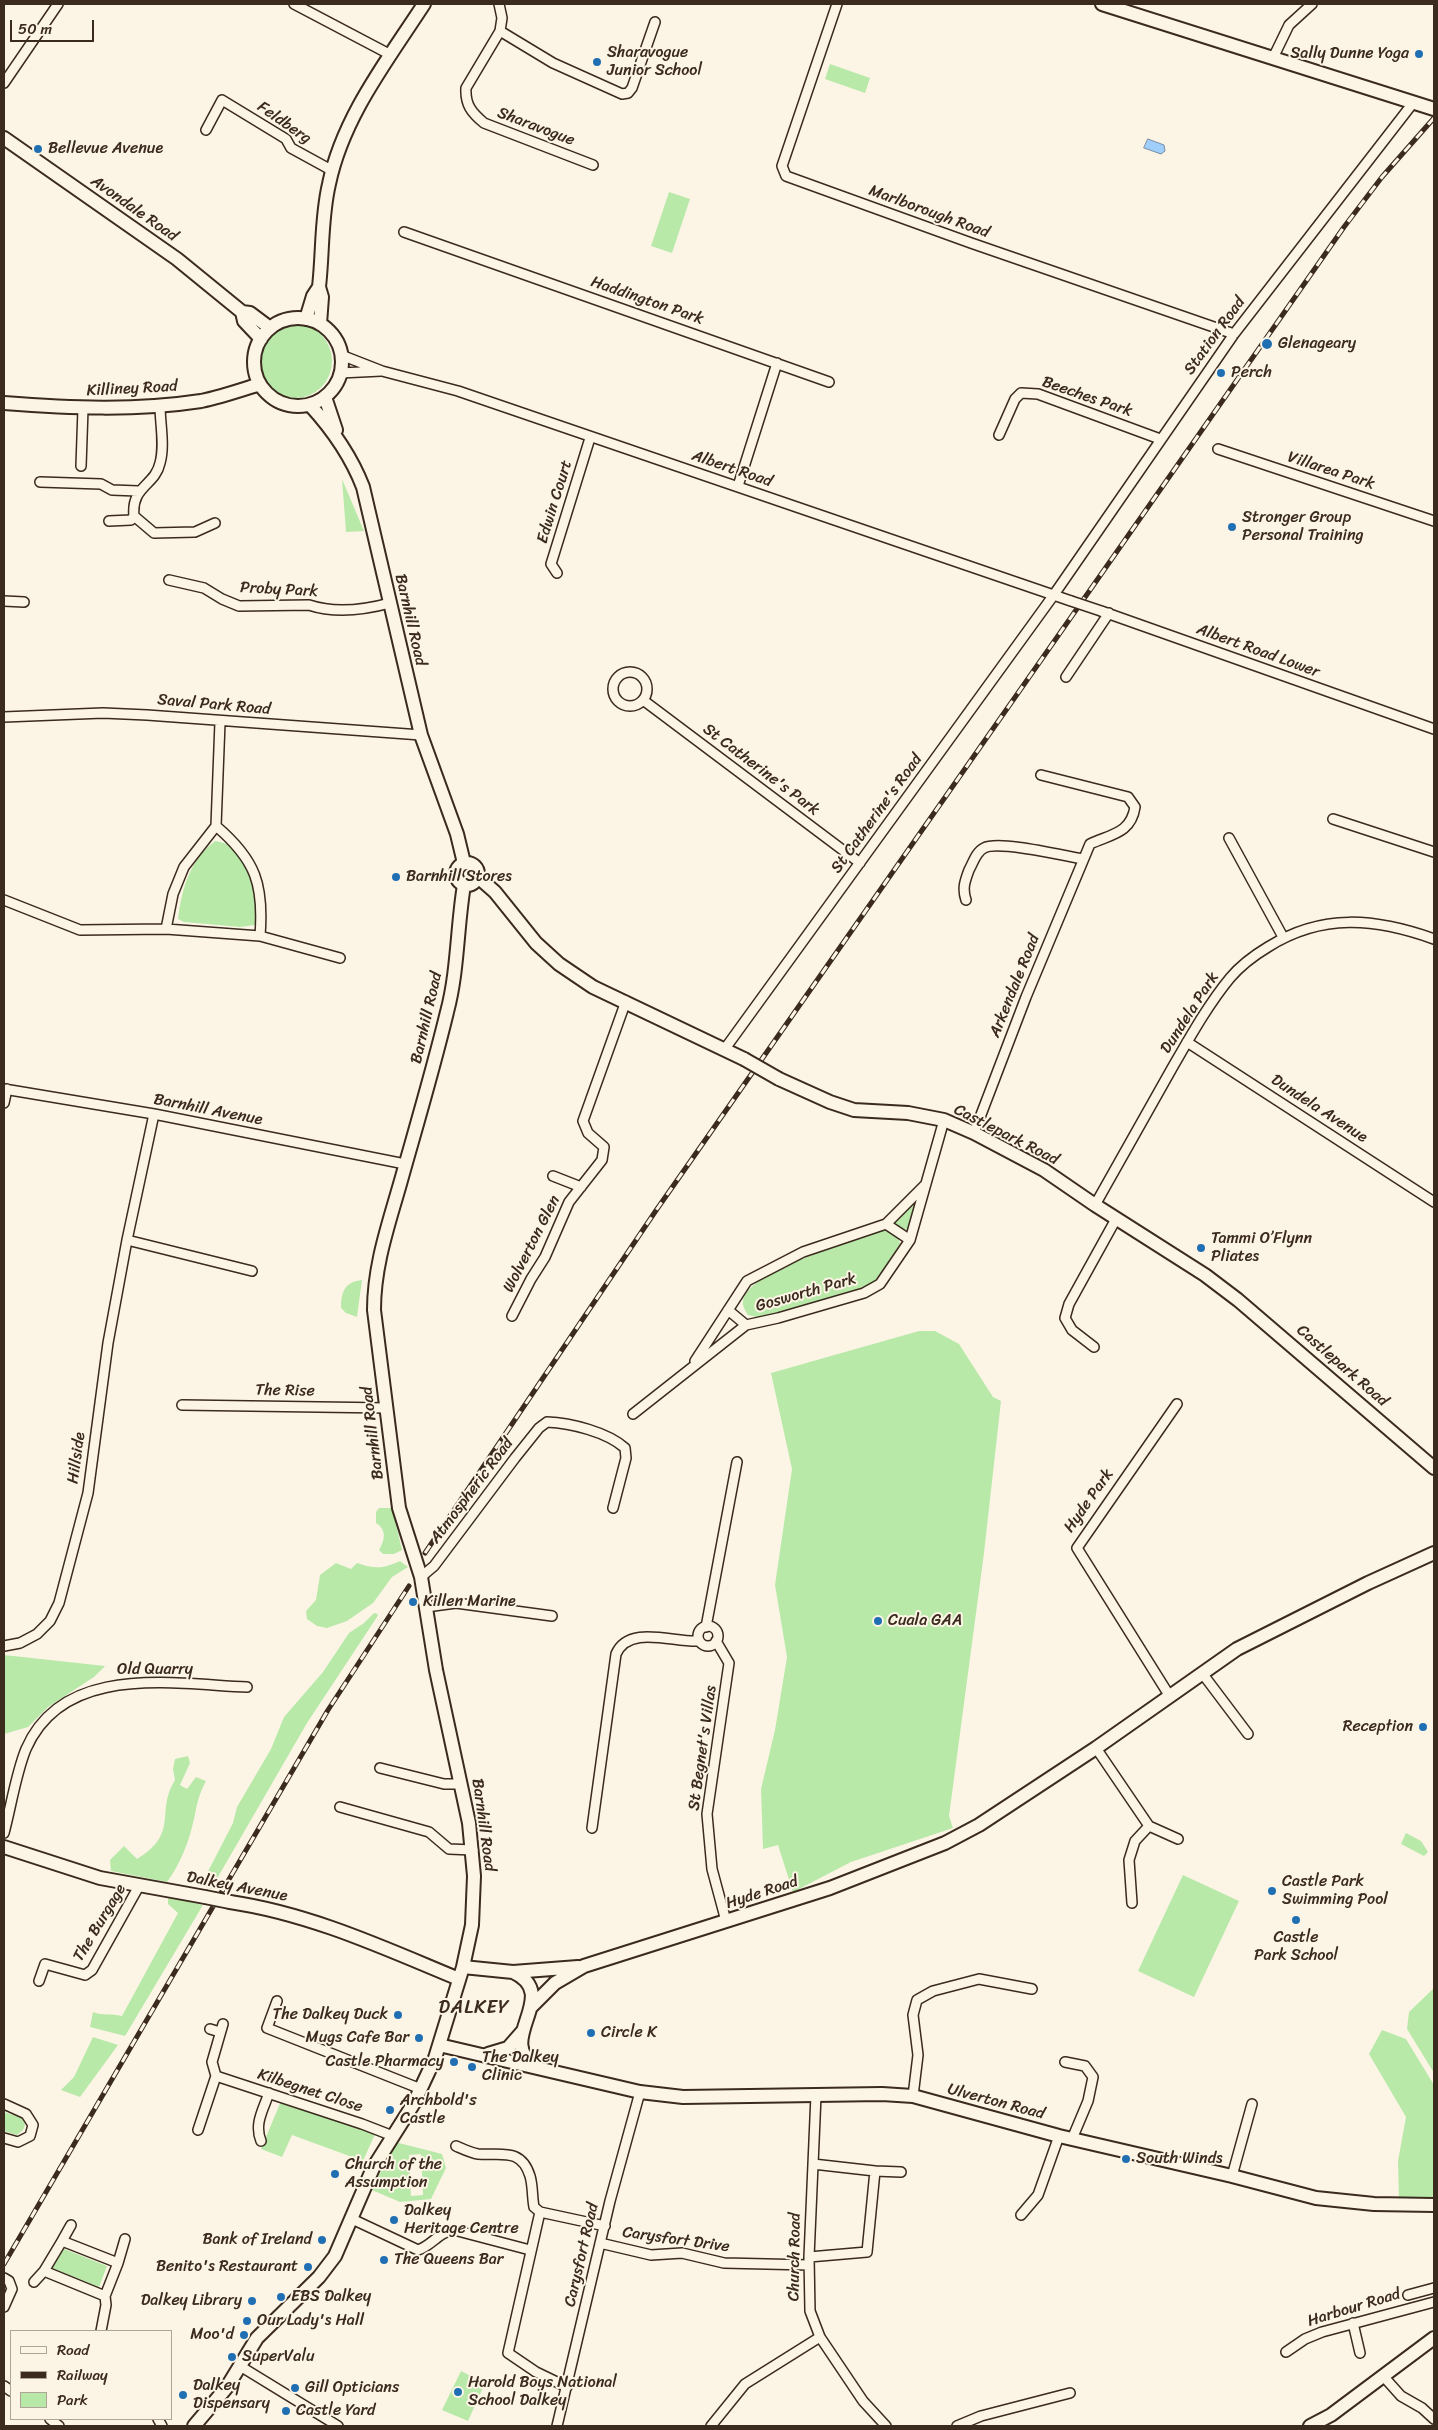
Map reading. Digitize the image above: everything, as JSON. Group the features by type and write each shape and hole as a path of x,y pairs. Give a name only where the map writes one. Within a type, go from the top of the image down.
{"main road":[{"path":"320,324 322,297 319,287 322,222 341,141 354,114 424,4"},
{"path":"1102,4 1433,108"},
{"name":"Avondale Road","path":"4,138 178,258 242,312 250,313 270,328"},
{"path":"306,319 319,287"},
{"name":"Avondale Road","path":"242,312 244,320 261,339"},
{"path":"288,319 306,319 320,324 335,338 341,355 340,372 336,385 325,397 310,405 289,406 278,402 268,394 260,384 254,364 261,339 270,328 288,319"},
{"name":"Killiney Road","path":"4,403 83,409 160,405 202,400 260,384"},
{"name":"Barnhill Road","path":"325,397 340,444"},
{"name":"Barnhill Road","path":"310,405 325,421 355,466 362,487 421,735 458,834 464,863 457,868 456,876 458,881 464,885 459,916 454,981 380,1250 374,1290 374,1310 399,1508 421,1577 436,1670 461,1784 473,1850 474,1901 461,1973"},
{"path":"464,863 474,865 478,876 473,883 464,885"},
{"name":"Castlepark Road","path":"478,876 495,892 536,943 559,964 593,987 744,1059 779,1079 830,1102 854,1110 908,1113 944,1120 974,1133 1044,1170 1116,1220 1205,1275 1238,1300 1434,1468"},
{"path":"1096,1748 1169,1695 1238,1650 1286,1623 1434,1553"},
{"name":"Hyde Road","path":"461,1973 513,1972 584,1966 830,1888 945,1843 979,1825 1096,1748"},
{"name":"Dalkey Avenue","path":"4,1847 100,1878 270,1908 461,1973"},
{"name":"Hyde Road","path":"531,2007 555,1983 584,1966"},
{"name":"Hyde Road","path":"485,2055 508,2048 522,2032 531,2007 531,1987 526,1979 513,1972"},
{"path":"194,2426 214,2404 257,2338 327,2268 341,2245 373,2168 421,2089 439,2045 461,1973"},
{"name":"Hyde Road","path":"522,2032 523,2055 544,2071"},
{"path":"439,2045 485,2055"},
{"name":"Ulverton Road","path":"485,2055 544,2071 640,2092 683,2097 913,2096 1066,2137 1316,2198 1374,2204 1434,2205"},
{"path":"1310,2426 1331,2415 1434,2338"}],"street":[{"path":"4,83 58,4"},
{"path":"294,4 391,55"},
{"path":"499,4 502,18 500,31 553,63 622,94 628,93 632,88 655,22"},
{"name":"Marlborough Road","path":"837,4 782,166 786,176 971,243 1234,334"},
{"path":"1273,58 1289,25 1312,4"},
{"name":"Sharavogue","path":"500,31 466,88 466,98 470,112 484,123 593,165"},
{"name":"Feldberg","path":"206,130 222,100 286,138 291,148 333,171"},
{"name":"Station Road","path":"1053,596 1234,334 1413,103"},
{"name":"Haddington Park","path":"404,232 828,382"},
{"name":"Albert Road","path":"341,355 382,371 458,391 590,438 738,486 1071,601"},
{"path":"738,486 777,363"},
{"name":"Albert Road","path":"340,372 382,371"},
{"name":"Beeches Park","path":"999,435 1015,399 1021,393 1038,394 1160,439"},
{"path":"160,405 162,450 160,465 153,477 138,491 133,505 134,516 154,533 195,532 215,523"},
{"path":"81,466 83,409"},
{"name":"Edwin Court","path":"557,574 551,564 590,438"},
{"name":"Villarea Park","path":"1218,449 1434,521"},
{"path":"40,482 95,483 112,490 138,491"},
{"path":"109,521 131,520 134,516"},
{"name":"Proby Park","path":"170,580 197,585 222,599 240,606 309,604 318,608 362,610 390,603"},
{"name":"St Catherine's Road","path":"724,1050 1053,596"},
{"path":"4,601 24,602"},
{"name":"Albert Road Lower","path":"1071,601 1434,729"},
{"path":"1066,677 1105,612"},
{"name":"St Catherine's Park","path":"644,700 860,864"},
{"name":"Saval Park Road","path":"4,717 103,713 421,735"},
{"path":"166,929 173,894 184,867 216,826 220,722"},
{"path":"966,900 963,886 976,854 982,848 990,846 1011,847 1085,855 1090,844 1128,827 1133,819 1135,807 1128,797 1041,775"},
{"path":"1333,819 1434,852"},
{"path":"216,826 232,840 246,857 256,880 261,897 260,936"},
{"path":"1229,838 1284,937"},
{"name":"Arkendale Road","path":"974,1133 1026,997 1085,855"},
{"path":"4,900 80,930 166,929 260,936 340,958"},
{"name":"Dundela Park","path":"1095,1205 1187,1042 1231,977 1247,960 1284,937 1319,925 1345,921 1372,923 1434,939"},
{"name":"Wolverton Glen","path":"512,1316 531,1279 546,1257 569,1202 593,1174 605,1154 604,1147 588,1132 583,1121 626,1002"},
{"name":"Dundela Avenue","path":"1187,1042 1434,1202"},
{"path":"4,1103 5,1089"},
{"name":"Barnhill Avenue","path":"5,1089 154,1114 405,1164"},
{"name":"Hillside","path":"4,1646 20,1643 37,1634 50,1621 59,1604 88,1493 108,1343 127,1240 154,1114"},
{"name":"Gosworth Park","path":"634,1414 690,1367 746,1325 778,1318 864,1293 880,1284 910,1240 944,1120"},
{"name":"Wolverton Glen","path":"553,1176 581,1187"},
{"name":"Gosworth Park","path":"690,1367 747,1281 802,1252 886,1224 927,1184"},
{"path":"1094,1348 1072,1330 1066,1318 1069,1304 1116,1220"},
{"path":"886,1224 910,1240"},
{"path":"127,1240 252,1271"},
{"name":"Gosworth Park","path":"728,1310 746,1325"},
{"name":"Hyde Park","path":"1169,1695 1077,1548 1177,1404"},
{"name":"The Rise","path":"182,1405 387,1408"},
{"name":"Atmospheric Road","path":"421,1577 434,1566 514,1458 547,1422 600,1433 614,1438 626,1448 626,1458 613,1508"},
{"path":"716,1641 709,1646 703,1645 699,1640 699,1632 706,1627 737,1462"},
{"path":"426,1606 456,1603 552,1616"},
{"name":"St Begnet's Villas","path":"706,1627 714,1630 716,1641 729,1663 707,1814 712,1869 726,1921"},
{"path":"592,1828 616,1654 619,1647 632,1638 642,1637 699,1640"},
{"path":"1202,1673 1248,1734"},
{"name":"Old Quarry","path":"4,1833 26,1748 45,1718 79,1694 106,1685 136,1683 247,1686"},
{"path":"1096,1748 1149,1826 1178,1839"},
{"path":"380,1768 444,1784 461,1784"},
{"path":"340,1807 429,1832 450,1848 473,1850"},
{"path":"1132,1903 1129,1860 1135,1841 1149,1826"},
{"name":"The Burgage","path":"39,1981 45,1964 85,1975 92,1970 139,1886"},
{"path":"913,2096 918,2055 913,2015 917,2000 933,1991 979,1979 1032,1989"},
{"path":"277,2001 267,2028 421,2089"},
{"path":"198,2130 216,2076 212,2062 222,2028 210,2029"},
{"path":"1021,2215 1038,2195 1066,2137 1088,2101 1093,2077 1085,2066 1065,2062"},
{"name":"Kilbegnet Close","path":"216,2076 393,2136"},
{"name":"Carysfort Road","path":"557,2426 568,2387 600,2243 640,2092"},
{"path":"261,2141 256,2131 257,2124 269,2093"},
{"name":"Church Road","path":"816,2095 809,2261 810,2312 820,2337 863,2401 886,2426"},
{"path":"4,2104 26,2114 33,2125 30,2136 18,2142 4,2138"},
{"path":"1232,2176 1252,2104"},
{"path":"456,2146 477,2154 508,2154 519,2159 526,2166 530,2176 534,2207 540,2212 605,2226"},
{"path":"813,2164 901,2172"},
{"name":"Carysfort Drive","path":"600,2243 651,2255 682,2253 724,2263 809,2261 867,2252 875,2170"},
{"path":"540,2212 508,2353 536,2372 568,2387"},
{"path":"352,2219 418,2250 428,2247 443,2232 454,2230 530,2250"},
{"path":"34,2282 44,2271 71,2225"},
{"path":"101,2330 106,2305 105,2296 125,2239"},
{"path":"62,2241 118,2263"},
{"path":"44,2271 105,2296"},
{"path":"4,2307 12,2289 6,2280"},
{"path":"1408,2295 1434,2288"},
{"name":"Harbour Road","path":"1286,2352 1305,2339 1353,2323 1434,2302"},
{"path":"1353,2323 1360,2353"},
{"path":"711,2426 745,2384 820,2337"},
{"path":"240,2366 338,2426"},
{"path":"1384,2377 1401,2396 1422,2408 1434,2419"},
{"path":"957,2426 982,2416 1070,2393"}],"green space":[{"path":"830,64 870,78 865,93 825,79"},
{"path":"669,192 690,199 672,253 651,246"},
{"path":"295,324 316,330 326,340 332,361 326,382 316,392 295,398 274,392 264,382 258,361 264,340 274,330"},
{"path":"342,479 364,531 346,532"},
{"path":"215,841 227,844 236,852 250,874 256,901 255,925 240,927 184,922 178,919 182,896 193,866"},
{"path":"921,1193 909,1230 899,1228 894,1221"},
{"path":"879,1230 893,1234 901,1246 882,1275 872,1285 762,1318 748,1315 743,1306 743,1301 749,1290 763,1279 781,1268"},
{"path":"362,1280 357,1317 346,1313 341,1308 342,1297 348,1285"},
{"name":"Cuala GAA","path":"919,1331 935,1331 959,1344 993,1397 1001,1401 984,1553 949,1816 953,1828 851,1862 793,1892 778,1845 763,1849 761,1789 775,1730 787,1657 775,1585 792,1469 771,1373"},
{"path":"379,1508 392,1508 402,1550 394,1554 383,1554 379,1550 383,1543 384,1535 380,1526 376,1523 376,1512"},
{"path":"400,1561 408,1567 392,1577 373,1603 347,1621 327,1628 317,1626 307,1619 306,1611 316,1600 320,1575 336,1563 351,1569 357,1563 378,1567 388,1566"},
{"path":"374,1613 378,1614 377,1617 307,1723 211,1889 201,1885 233,1823 237,1807 271,1749 284,1717 323,1672 349,1633 364,1623"},
{"path":"4,1655 105,1666 94,1677 48,1707 28,1727 4,1734"},
{"path":"188,1756 190,1763 180,1785 187,1789 196,1777 206,1781 198,1801 187,1844 167,1882 111,1871 110,1860 124,1846 137,1859 158,1840 163,1831 169,1792 175,1780 173,1769 175,1759"},
{"path":"1406,1833 1421,1841 1428,1852 1424,1856 1401,1844"},
{"path":"1183,1875 1239,1901 1194,1997 1138,1971"},
{"path":"168,1897 203,1905 125,2036 90,2027 93,2012 122,2016 178,1913 168,1904"},
{"path":"1434,1988 1434,2073 1407,2029 1409,2012"},
{"path":"1382,2030 1406,2039 1434,2085 1434,2197 1399,2200 1398,2161 1406,2117 1369,2054"},
{"path":"93,2037 118,2045 80,2097 61,2090 74,2077"},
{"path":"281,2101 375,2134 363,2161 292,2135 282,2157 261,2149"},
{"path":"4,2112 22,2118 25,2125 23,2130 17,2135 4,2131"},
{"path":"395,2142 442,2154 446,2168 431,2199 400,2202 372,2190","holes":["421,2154 423,2195 411,2196 409,2155"]},
{"path":"64,2249 107,2266 99,2287 52,2268"},
{"path":"461,2371 485,2383 468,2421 442,2410"}],"water":[{"path":"1148,139 1164,145 1165,151 1161,154 1144,148"}],"railway":[{"path":"425,1553 657,1209 1344,227 1382,177 1434,118"},
{"path":"4,2264 328,1710 409,1586"}],"place":[{"name":"Sally Dunne Yoga","path":"1419,54"},
{"name":"Sharavogue Junior School","path":"597,62"},
{"name":"Bellevue Avenue","path":"38,149"},
{"name":"Glenageary","path":"1267,344"},
{"name":"Perch","path":"1221,373"},
{"name":"Stronger Group Personal Training","path":"1232,527"},
{"name":"Barnhill Stores","path":"396,877"},
{"name":"Tammi O’Flynn Pliates","path":"1201,1248"},
{"name":"Killen Marine","path":"413,1602"},
{"name":"Cuala GAA","path":"878,1621"},
{"name":"Reception","path":"1423,1727"},
{"name":"Castle Park Swimming Pool","path":"1272,1891"},
{"name":"Castle Park School","path":"1296,1920"},
{"name":"The Dalkey Duck","path":"398,2015"},
{"name":"Circle K","path":"591,2033"},
{"name":"Mugs Cafe Bar","path":"419,2038"},
{"name":"Castle Pharmacy","path":"454,2062"},
{"name":"The Dalkey Clinic","path":"472,2067"},
{"name":"Archbold's Castle","path":"390,2110"},
{"name":"South Winds","path":"1126,2159"},
{"name":"Church of the Assumption","path":"335,2174"},
{"name":"Dalkey Heritage Centre","path":"394,2220"},
{"name":"Bank of Ireland","path":"322,2240"},
{"name":"The Queens Bar","path":"384,2260"},
{"name":"Benito's Restaurant","path":"308,2267"},
{"name":"EBS Dalkey","path":"281,2297"},
{"name":"Dalkey Library","path":"252,2301"},
{"name":"Our Lady's Hall","path":"247,2321"},
{"name":"Moo'd","path":"244,2335"},
{"name":"SuperValu","path":"232,2357"},
{"name":"Gill Opticians","path":"295,2388"},
{"name":"Harold Boys National School Dalkey","path":"458,2392"},
{"name":"Dalkey Dispensary","path":"183,2395"},
{"name":"Castle Yard","path":"286,2411"}],"district":[{"name":"DALKEY","path":"474,2008"}]}
